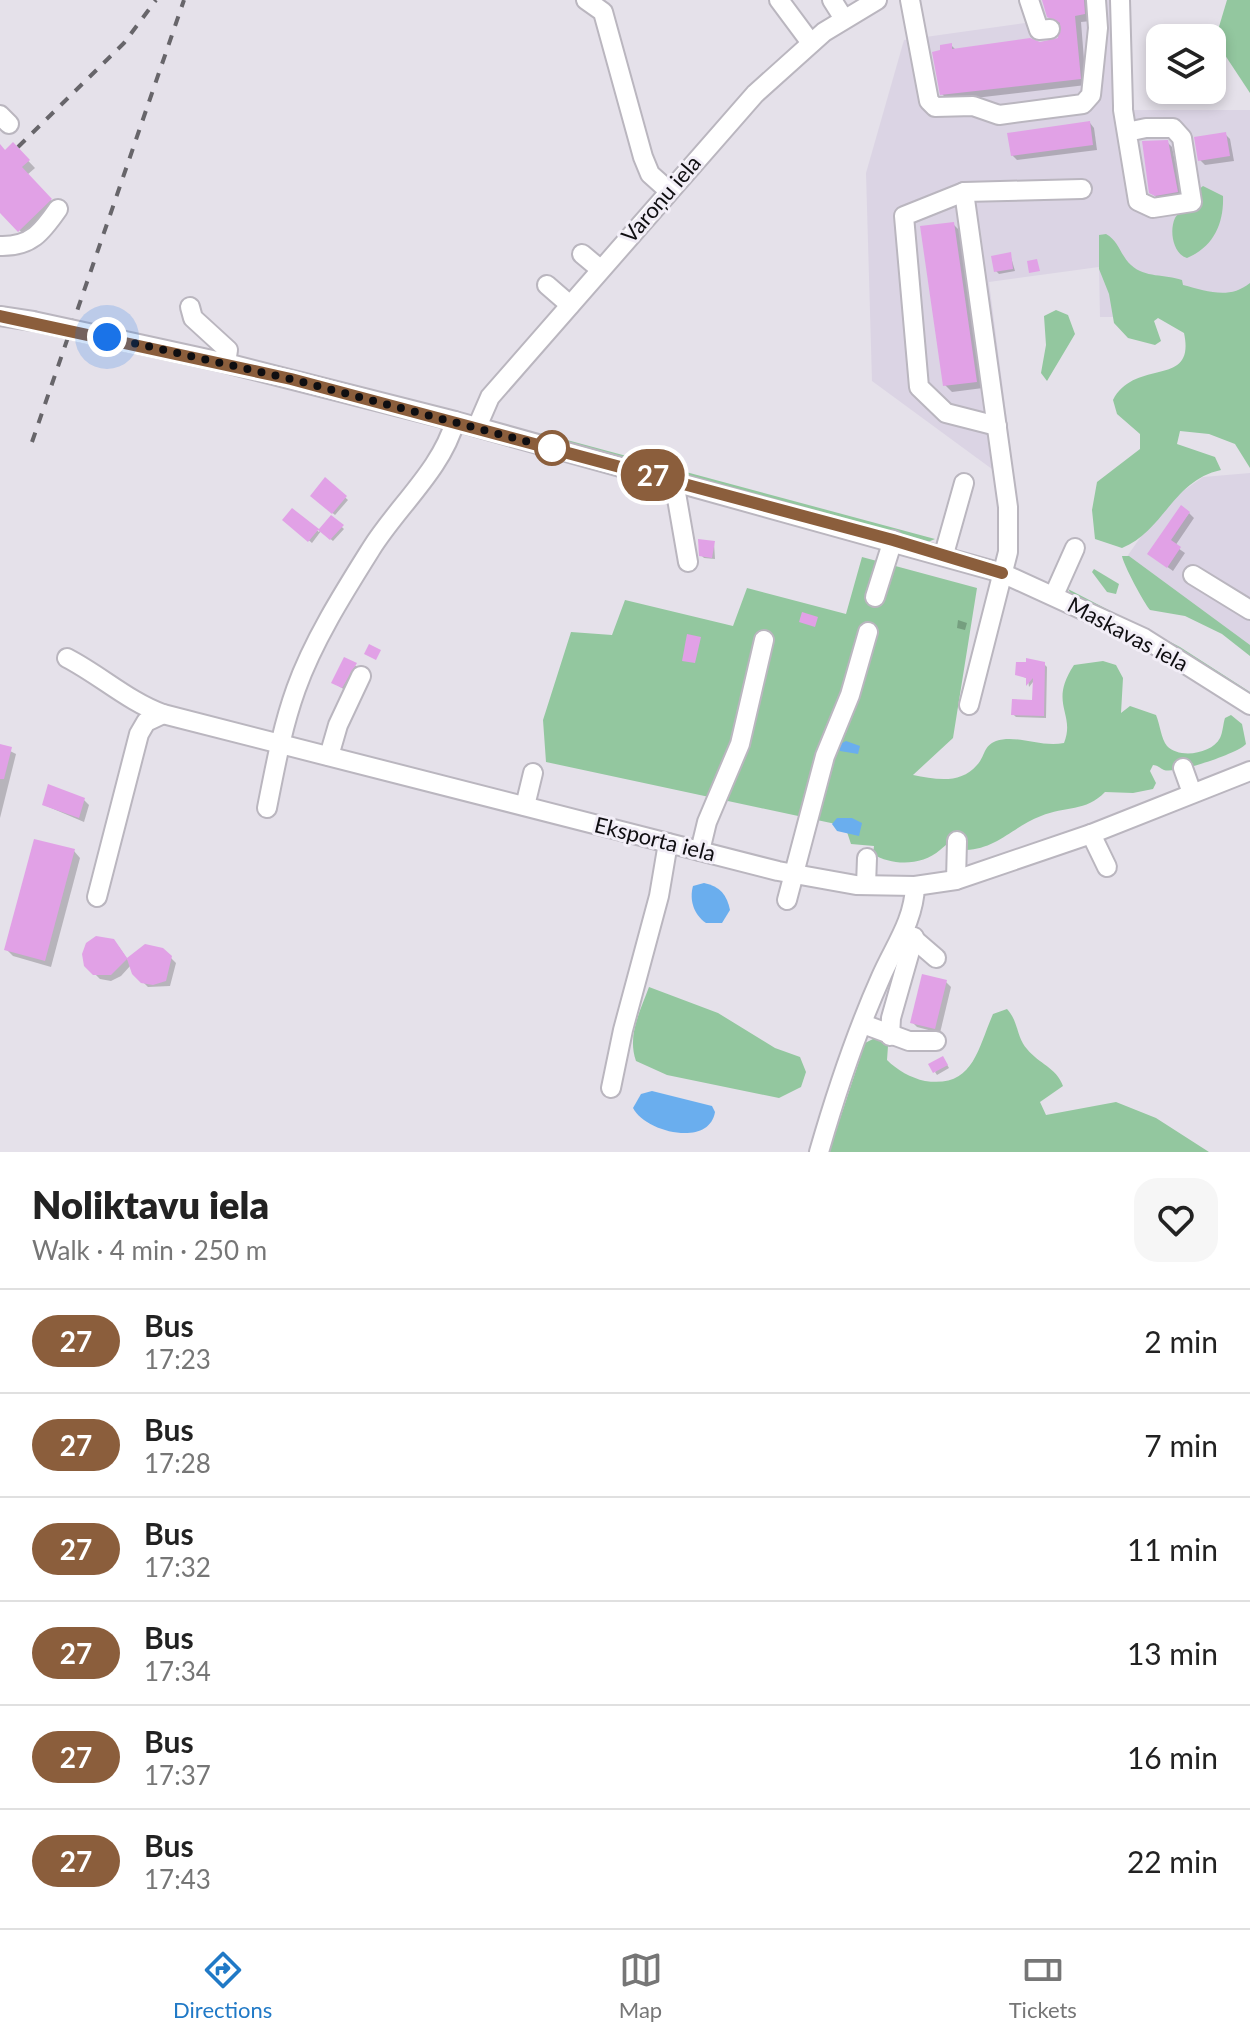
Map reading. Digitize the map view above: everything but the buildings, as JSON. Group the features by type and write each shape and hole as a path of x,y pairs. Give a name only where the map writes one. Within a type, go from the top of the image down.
{"street":[{"path":"586,0 603,12 643,157 650,174 669,191"},
{"path":"779,0 811,43"},
{"path":"832,0 844,19"},
{"name":"Varoņu iela","path":"477,427 490,397 600,269 636,242 669,191 781,81 811,43 877,0"},
{"path":"910,0 929,101 935,107 973,106 999,115 1083,104 1091,95 1098,28 1096,0"},
{"path":"1029,0 1039,30 1050,29"},
{"path":"1120,0 1123,106 1127,132 1138,201 1153,208 1192,202 1182,138 1173,128 1127,132"},
{"path":"997,426 946,413 919,387 904,216 964,192 1082,189"},
{"path":"964,192 1008,507 1008,552 969,705"},
{"path":"0,246 22,245 34,239 58,209"},
{"path":"582,254 600,269"},
{"path":"547,285 570,305"},
{"path":"190,307 193,318 228,350 226,363"},
{"name":"Maskavas iela","path":"0,316 226,363 455,421 944,554 1002,573 1144,638 1250,705"},
{"path":"267,808 296,688 316,644 371,548 430,468 452,433 455,421"},
{"path":"679,482 676,493 688,562"},
{"path":"944,554 964,483"},
{"path":"875,597 893,540"},
{"path":"1054,595 1075,548"},
{"path":"1193,575 1250,610"},
{"path":"787,900 825,756 850,695 868,632"},
{"path":"700,851 707,822 740,744 764,640"},
{"name":"Eksporta iela","path":"67,658 124,692 141,706 163,714 794,874 866,885 915,886 956,880 1091,834 1250,771"},
{"path":"329,756 338,725 361,676"},
{"path":"97,897 139,734 146,722 163,714"},
{"path":"1183,768 1192,793"},
{"path":"525,806 533,773"},
{"path":"1091,834 1107,867"},
{"path":"956,880 957,841"},
{"path":"611,1088 623,1030 659,896 668,843"},
{"path":"866,885 867,858"},
{"path":"890,1036 915,886"},
{"path":"909,935 936,958"},
{"path":"819,1152 832,1105 881,976 909,935"},
{"path":"863,1024 890,1036 925,1043 936,1041"}],"shaded area":[{"path":"1037,0 1113,0 1116,110 1250,110 1250,317 1100,317 1099,267 989,282 1013,467 996,472 872,381 866,173 904,40 1039,21"},
{"path":"1250,473 1250,648 1126,558 1163,505 1203,477"}],"green space":[{"path":"1227,0 1250,0 1250,93 1226,57 1226,24 1220,24"},
{"path":"1203,186 1223,196 1222,216 1211,241 1187,258 1175,247 1173,223 1178,214 1192,208 1198,190"},
{"path":"1106,234 1114,240 1131,265 1142,272 1176,278 1182,280 1183,285 1218,293 1234,291 1250,283 1250,468 1235,444 1209,434 1180,431 1177,444 1215,457 1221,470 1191,484 1148,530 1122,548 1095,539 1092,510 1097,482 1140,449 1140,434 1117,414 1113,400 1123,387 1135,379 1173,367 1181,361 1185,350 1184,333 1158,318 1154,321 1161,341 1155,345 1128,338 1114,323 1109,294 1099,269 1099,235"},
{"path":"1056,310 1068,315 1075,334 1047,381 1041,373 1046,345 1044,316"},
{"path":"541,433 935,539 928,542 538,436"},
{"path":"1122,556 1129,556 1250,645 1250,656 1222,634 1185,616 1150,610"},
{"path":"862,557 977,588 953,738 913,775 947,779 963,776 977,765 989,746 1004,739 1064,743 1067,724 1063,689 1067,678 1074,665 1103,661 1116,665 1123,678 1121,713 1130,706 1156,715 1165,743 1172,750 1195,753 1210,748 1220,738 1225,718 1231,715 1242,724 1246,744 1219,758 1181,769 1164,770 1153,765 1150,771 1156,783 1153,789 1133,793 1105,792 1083,806 1031,820 987,846 966,850 961,837 925,859 907,862 881,858 873,854 874,846 851,844 845,826 546,762 543,720 571,632 612,635 625,600 733,626 747,588 846,614"},
{"path":"1094,569 1119,584 1116,594 1107,592 1092,572"},
{"path":"1068,589 1180,647 1250,692 1250,696 1140,628 1071,594"},
{"path":"649,987 718,1013 775,1048 800,1057 806,1072 801,1087 779,1098 667,1075 636,1061 634,1033"},
{"path":"1007,1009 1023,1044 1056,1074 1063,1086 1040,1102 1046,1115 1116,1102 1156,1118 1209,1152 829,1152 865,1043 877,1037 888,1046 887,1060 915,1078 941,1082 954,1079 971,1064 993,1014"}],"water":[{"path":"846,741 860,746 858,754 840,751 838,745"},
{"path":"837,818 852,818 862,823 859,836 837,831 832,824"},
{"path":"704,883 718,889 727,900 730,910 722,923 706,923 694,907 693,886"},
{"path":"652,1091 712,1106 715,1112 710,1123 701,1130 690,1133 663,1129 640,1117 633,1108 641,1094"}],"railway":[{"path":"18,147 124,43 156,0"},
{"path":"32,442 184,0"}],"bus line":[{"name":"27","path":"0,316 64,327 291,379 893,540 1002,573"}],"route":[{"path":"107,337 291,379 563,451 552,448"}]}
